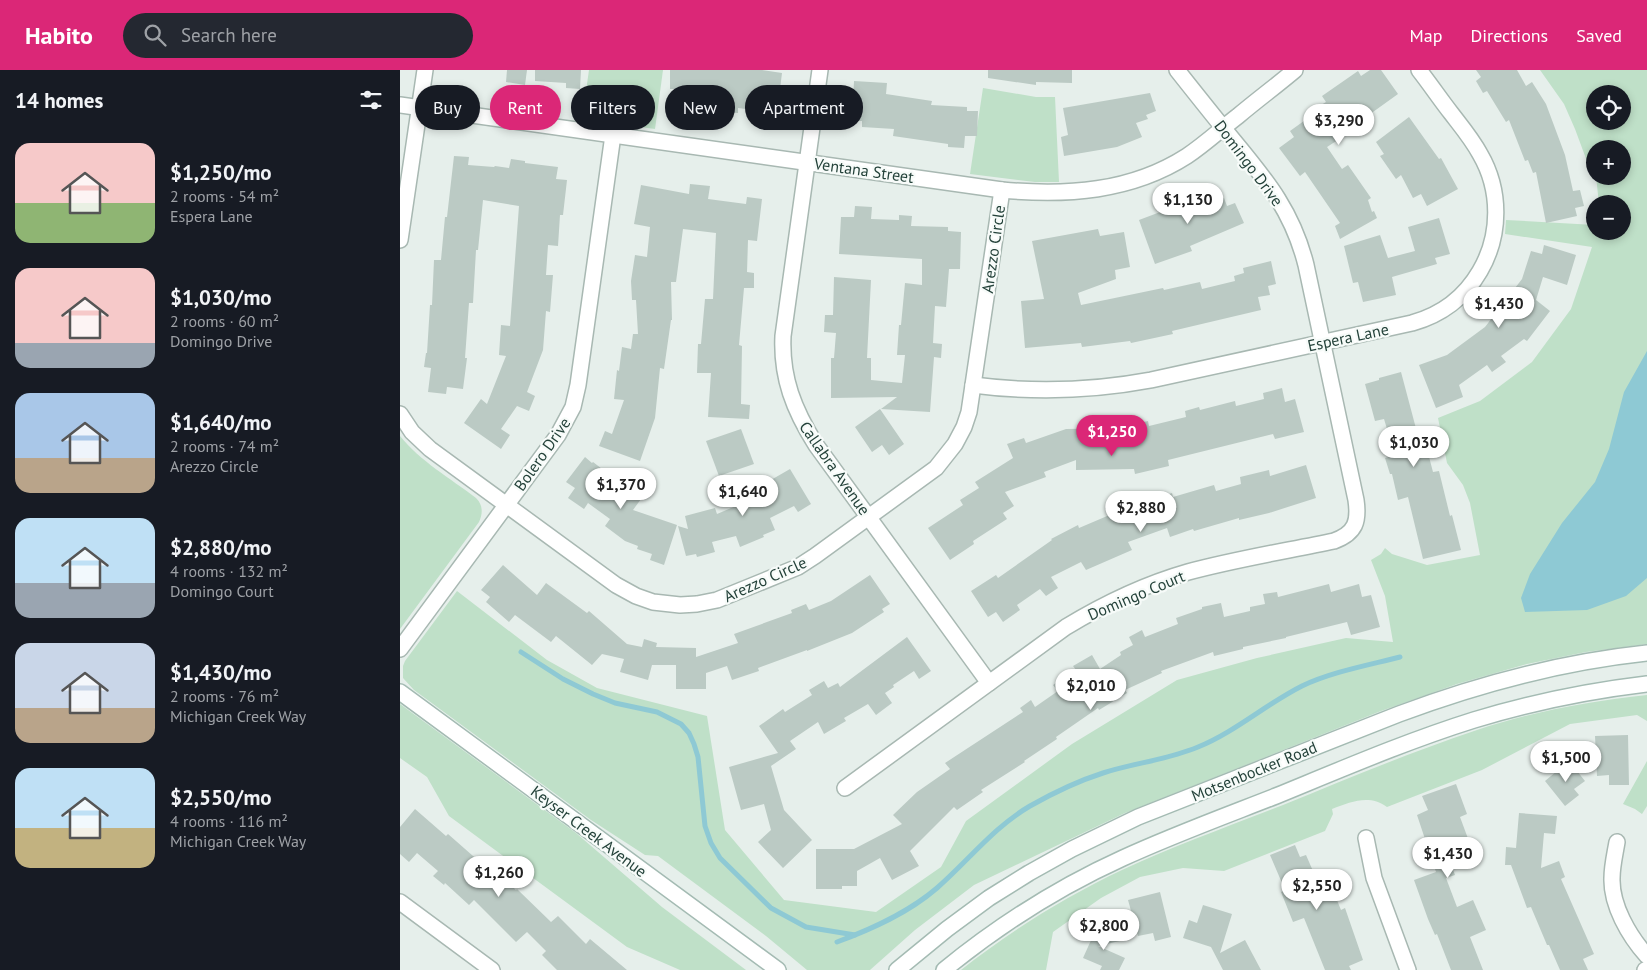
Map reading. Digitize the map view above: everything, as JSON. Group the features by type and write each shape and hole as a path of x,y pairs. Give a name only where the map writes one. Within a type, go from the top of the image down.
{"street":[{"path":"423,85 425,70"},
{"name":"Callabra Avenue","path":"820,70 783,336 786,381 796,409 808,433 989,683"},
{"name":"Domingo Drive","path":"1177,70 1266,180 1291,222 1305,259 1356,500 1360,532"},
{"name":"Ventana Street","path":"480,116 1002,190 1030,193 1060,193 1093,190 1122,184 1150,175 1179,161 1224,128 1295,70"},
{"name":"Espera Lane","path":"973,385 1044,390 1082,390 1114,386 1412,324 1450,306 1463,294 1476,277 1487,256 1493,236 1496,214 1494,191 1487,170 1475,146 1419,70"},
{"name":"Ventana Street","path":"400,104 415,107"},
{"path":"400,240 416,130"},
{"name":"Bolero Drive","path":"400,649 562,429 575,400 613,135"},
{"name":"Arezzo Circle","path":"400,414 412,432 430,449 616,585 645,600 662,604 697,604 717,600 798,567 928,474 950,452 967,419 1002,190"},
{"name":"Domingo Court","path":"845,788 1071,624 1102,607 1167,579 1210,567 1334,541 1360,532"},
{"name":"Motsenbocker Road","path":"897,970 947,928 1004,888 1072,849 1138,817 1441,699 1503,680 1552,668 1647,653"},
{"name":"Motsenbocker Road","path":"944,970 989,936 1047,898 1103,868 1155,844 1399,746 1465,724 1568,697 1647,684"},
{"name":"Keyser Creek Avenue","path":"400,692 778,970"},
{"path":"1366,838 1374,878 1408,970"},
{"path":"1617,842 1612,878 1614,895 1630,932 1647,956"},
{"path":"400,902 492,970"}],"green space":[{"path":"589,70 663,70 655,129 655,85 587,85"},
{"path":"1540,70 1647,70 1647,644 1586,652 1527,664 1457,684 1381,711 1125,813 974,885 915,930 870,970 807,970 766,936 658,856 645,855 591,820 414,690 403,678 405,661 457,591 547,660 597,688 707,716 725,830 784,900 876,912 941,867 966,821 1072,744 1177,680 1257,658 1346,638 1393,642 1385,596 1371,560 1381,554 1385,548 1392,554 1427,565 1480,555 1470,503 1463,485 1447,463 1438,418 1480,401 1532,362 1571,309 1592,247 1505,234 1506,220 1586,224 1586,240 1631,240 1631,195 1598,195 1597,185 1631,185 1631,140 1586,140 1586,159 1564,104"},
{"path":"983,88 1036,97 1055,97 1059,182 1035,182 970,174"},
{"path":"400,436 426,461 476,498 480,503 482,512 479,522 400,629"},
{"path":"1647,695 1647,721 1637,715 1570,724 1482,770 1387,807 1367,800 1353,802 1332,809 1333,814 1325,831 1224,871 1183,868 1140,877 1101,898 1053,932 1046,970 961,970 1018,928 1059,903 1122,870 1182,844 1452,738 1518,718 1561,708"},
{"path":"400,704 576,833 662,907 746,970 680,970 627,947 449,816 427,777 400,758"},
{"path":"1647,761 1647,806 1642,814 1623,804"}],"water":[{"path":"1647,351 1647,578 1626,596 1587,610 1525,612 1521,598 1530,574 1562,523 1595,482 1609,449 1624,392"}],"building":[{"path":"507,70 527,70 525,85 506,82"},
{"path":"535,70 581,70 580,85 571,85 571,88 566,88 566,83 535,81"},
{"path":"670,70 762,70 782,73 780,85 745,85 745,109 738,108 738,113 735,113 735,85 670,85"},
{"path":"988,70 1072,70 1072,83 1036,82 1036,85 988,78"},
{"path":"1370,70 1381,70 1398,94 1359,122 1361,125 1327,147 1342,169 1348,165 1371,198 1368,200 1372,212 1374,211 1377,218 1340,239 1335,226 1340,223 1305,172 1300,176 1279,148 1294,137 1290,131 1315,113 1313,110 1326,102 1322,96 1358,71 1361,76"},
{"path":"1476,70 1517,70 1526,86 1532,82 1546,104 1565,155 1573,191 1580,190 1584,206 1575,208 1577,216 1546,223 1536,172 1533,173 1528,160 1525,161 1509,120 1506,122 1487,91 1483,93 1476,81 1481,77"},
{"path":"854,81 887,83 886,94 932,101 931,105 967,107 967,111 978,111 977,136 965,136 964,148 948,147 948,144 893,136 894,129 863,127 863,85 854,85"},
{"path":"1150,93 1156,111 1146,115 1148,119 1136,123 1142,137 1117,147 1064,156 1061,137 1068,135 1063,108"},
{"path":"1409,117 1439,159 1441,158 1458,189 1427,206 1421,194 1413,198 1401,175 1396,179 1380,156 1384,154 1376,142"},
{"path":"454,156 469,157 468,165 509,168 511,159 525,161 525,163 558,167 556,179 567,180 563,215 560,215 558,246 548,245 546,275 553,275 550,312 546,311 543,350 527,392 535,396 529,411 517,406 501,429 510,435 501,449 464,423 481,399 487,404 506,356 499,355 501,325 510,326 519,206 483,200 478,250 476,250 473,303 469,303 465,358 467,358 463,389 447,387 446,394 428,392 431,368 424,367 427,353 430,305 432,305 434,260 441,260"},
{"path":"690,184 710,186 708,199 746,204 747,197 762,199 757,241 748,240 747,272 754,273 754,288 744,288 739,345 742,346 741,404 750,405 749,419 708,417 711,373 697,373 698,344 701,344 705,299 713,299 716,233 683,229 676,282 671,282 672,320 664,369 660,368 655,418 640,461 599,446 605,431 612,434 624,400 614,399 622,347 631,349 633,334 638,334 636,300 632,300 631,281 635,255 647,257 650,227 634,224 641,185 689,194"},
{"path":"1207,188 1213,203 1224,198 1227,206 1235,203 1244,223 1190,246 1192,251 1155,264 1139,220 1184,203 1182,198"},
{"path":"855,206 872,207 871,219 899,220 899,215 912,216 911,226 948,227 948,231 961,232 960,269 949,269 946,307 935,306 933,343 942,344 941,358 934,357 930,412 881,409 897,397 831,398 831,358 834,358 836,333 824,332 825,315 833,315 834,277 871,280 867,358 871,358 871,380 902,383 905,355 897,355 905,283 922,285 922,259 839,254 841,217 854,217"},
{"path":"1439,218 1450,254 1435,258 1437,264 1392,277 1396,295 1363,302 1358,282 1353,283 1344,246 1380,235 1388,258 1415,251 1408,227"},
{"path":"1098,229 1100,236 1124,232 1130,267 1115,270 1116,279 1078,293 1081,305 1200,282 1202,289 1235,281 1234,276 1244,273 1243,268 1271,261 1276,284 1268,286 1270,295 1258,297 1261,310 1172,331 1173,334 1131,343 1130,341 1082,347 1081,343 1025,348 1021,301 1044,299 1032,241"},
{"path":"1544,245 1576,255 1567,285 1543,277 1536,300 1550,311 1527,341 1524,339 1501,356 1506,362 1492,372 1487,365 1459,385 1463,397 1436,408 1419,365 1447,355 1485,327 1522,279 1531,251 1542,254"},
{"path":"1401,372 1418,436 1423,434 1433,472 1439,471 1461,550 1423,559 1408,497 1398,500 1392,474 1390,474 1385,458 1395,455 1384,419 1375,421 1365,384"},
{"path":"1282,388 1285,402 1295,399 1304,432 1275,439 1273,434 1168,460 1169,466 1135,474 1134,469 1076,470 1076,460 1044,472 1046,477 1005,492 1014,506 1003,513 1007,519 973,541 974,544 950,560 928,528 963,505 960,500 979,488 975,482 1013,458 1007,444 1024,438 1026,443 1066,429 1119,428 1148,421 1149,426 1186,417 1185,411 1199,407 1200,410 1235,401 1236,406 1264,399 1263,393"},
{"path":"880,409 904,444 889,455 882,445 872,452 855,427"},
{"path":"741,429 754,464 719,476 706,441"},
{"path":"585,457 641,499 633,510 677,525 664,565 650,560 652,554 637,549 638,546 625,541 605,526 610,519 588,503 584,509 568,498 575,488 566,482"},
{"path":"1306,465 1316,498 1269,513 1239,520 1239,518 1194,531 1193,529 1170,537 1167,528 1128,542 1132,550 1086,570 1081,562 1051,577 1058,588 1046,596 1040,589 1017,605 1020,610 1003,622 996,612 988,617 971,591 996,575 998,578 1051,539 1078,525 1079,528 1126,508 1172,493 1173,497 1214,485 1216,491 1241,484 1240,477 1269,470 1270,476"},
{"path":"790,469 811,504 798,512 794,506 770,518 775,530 740,547 736,536 712,542 715,552 697,557 696,554 686,556 678,526 688,529 685,516 715,508 717,514 769,492 764,484"},
{"path":"503,565 537,595 546,583 587,613 589,611 627,644 642,647 644,639 657,643 656,647 696,648 696,657 738,643 734,634 792,613 791,610 806,604 809,610 831,601 870,575 890,604 882,609 884,612 852,633 758,668 759,671 732,680 727,666 706,673 706,689 676,689 676,665 652,665 648,680 620,672 624,659 602,654 592,665 556,636 551,642 515,615 509,622 486,602 490,597 481,590"},
{"path":"1329,584 1331,592 1359,584 1362,597 1371,595 1380,627 1351,635 1347,622 1243,647 1243,649 1214,656 1213,652 1161,671 1162,673 1125,690 1127,693 1099,710 1098,708 1056,737 1057,739 1025,762 981,790 983,792 957,810 954,807 910,851 919,866 892,880 880,858 857,871 857,886 842,886 842,889 816,889 816,849 854,849 902,824 893,815 917,792 950,769 945,763 1023,712 1020,708 1031,700 1035,707 1058,691 1053,685 1076,670 1073,666 1092,655 1100,669 1121,655 1120,652 1133,645 1129,637 1142,630 1145,637 1178,624 1176,618 1202,609 1202,607 1221,603 1224,617 1250,611 1250,607 1265,604 1263,594 1277,592 1278,597"},
{"path":"907,637 931,671 919,679 914,671 893,685 894,687 885,693 892,703 876,715 868,704 844,718 846,721 824,734 818,722 790,741 796,749 771,766 784,810 812,840 783,868 758,842 771,830 764,804 741,810 729,767 778,753 759,726 783,709 785,712 812,695 809,690 824,681 828,688 838,683 840,687"},
{"path":"1628,735 1629,785 1609,785 1609,775 1597,776 1595,736"},
{"path":"1569,761 1585,781 1574,789 1579,795 1565,806 1545,781"},
{"path":"1456,784 1467,814 1460,817 1470,844 1465,846 1468,855 1450,862 1455,875 1446,878 1457,907 1473,900 1486,930 1470,937 1483,970 1451,970 1437,934 1435,935 1428,919 1414,880 1436,872 1417,815 1428,810 1422,796"},
{"path":"415,809 446,836 448,834 481,863 484,860 551,922 558,916 586,944 590,939 627,970 557,970 542,955 546,951 527,932 516,942 474,900 469,905 445,883 444,885 433,876 438,871 417,853 409,862 400,854 400,827"},
{"path":"1519,813 1557,816 1555,834 1544,833 1541,868 1559,861 1565,877 1561,879 1594,954 1583,959 1588,970 1560,970 1531,907 1527,908 1511,865 1505,865 1506,847 1516,848"},
{"path":"1295,845 1300,857 1306,855 1323,891 1332,888 1341,910 1345,908 1363,960 1349,966 1351,970 1325,970 1304,918 1293,922 1281,892 1285,890 1270,855"},
{"path":"1160,892 1171,937 1155,941 1153,933 1138,936 1128,900"},
{"path":"1203,905 1232,914 1220,953 1245,940 1261,970 1223,970 1211,947 1183,938 1189,920 1197,923"},
{"path":"1097,927 1124,940 1098,946 1125,958 1119,970 1100,970 1102,966 1083,958"}],"waterway":[{"path":"521,652 563,679 593,694 615,703 657,712 681,724 689,733 698,757 705,826 711,843 720,858 771,908 806,927 855,935"},
{"path":"837,942 902,913 926,897 1017,814 1048,796 1103,773 1174,755 1212,741 1289,693 1313,681 1350,669 1400,657"}]}
